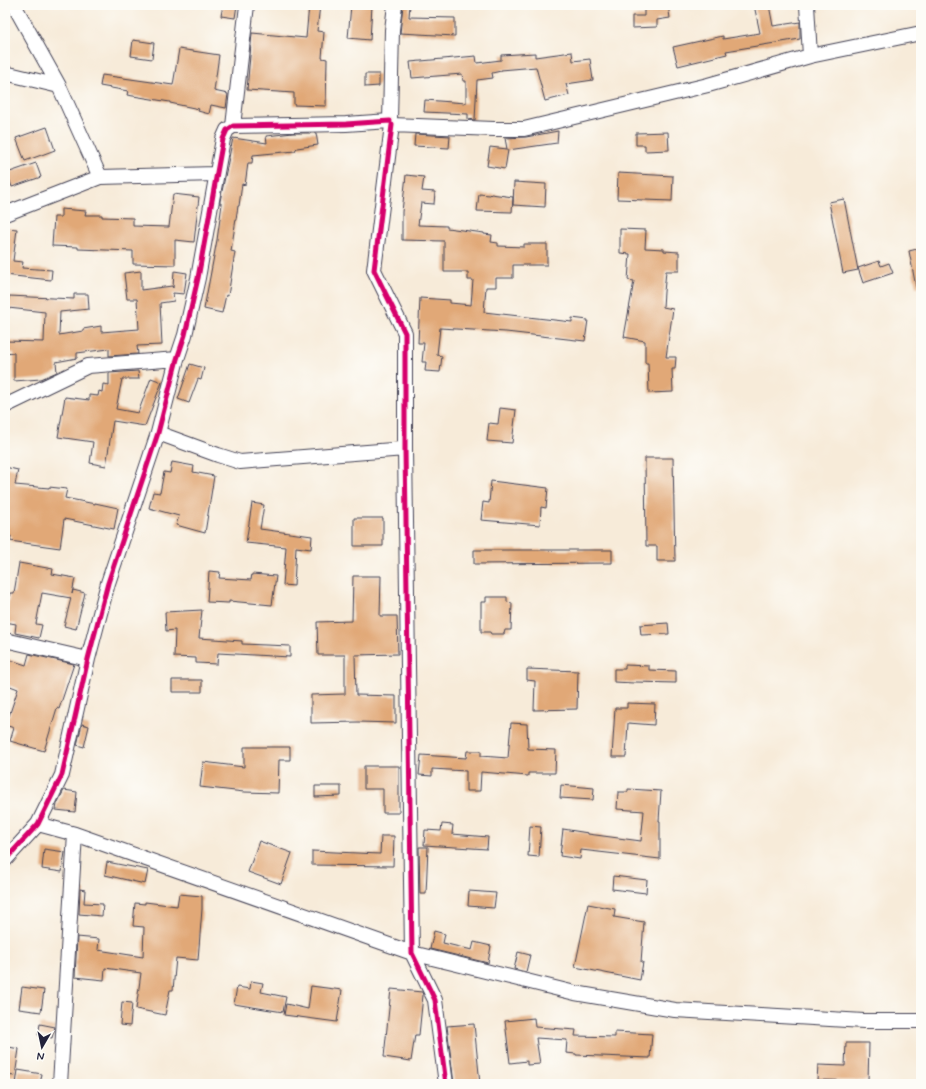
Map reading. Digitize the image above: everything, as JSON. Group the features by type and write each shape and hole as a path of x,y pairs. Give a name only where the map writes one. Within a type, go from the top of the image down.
{"street":[{"path":"14,5 59,86 100,177"},
{"path":"233,126 247,5"},
{"path":"394,5 392,30 391,123 374,270 405,333 405,449 412,953 435,1000 446,1084"},
{"path":"807,5 810,56"},
{"path":"5,860 38,824 62,775 88,659 108,583 158,433 177,359 185,335 198,278 223,139 227,130 233,126 391,123 494,129 524,129 708,85 810,56 921,33"},
{"path":"5,73 59,86"},
{"path":"5,214 100,177 216,174"},
{"path":"5,406 88,366 177,359"},
{"path":"158,433 240,462 405,449"},
{"path":"5,640 88,659"},
{"path":"38,824 75,834 412,953 575,993 675,1010 864,1020 921,1021"},
{"path":"60,1084 75,834"}],"building":[{"path":"223,5 237,5 235,18 221,16"},
{"path":"309,5 320,5 317,31 324,32 322,58 327,59 326,106 294,105 294,93 247,90 252,33 306,38"},
{"path":"351,5 372,5 370,40 348,38"},
{"path":"403,5 410,5 409,17 455,18 455,36 400,33"},
{"path":"668,5 670,18 657,20 657,27 632,28 632,16 644,16 644,8"},
{"path":"754,5 769,5 773,26 800,22 800,39 726,51 727,54 678,66 673,47 723,36 723,39 760,33"},
{"path":"133,40 154,43 152,59 131,56"},
{"path":"179,49 219,55 214,91 228,94 226,108 211,105 209,114 198,111 199,109 170,102 127,95 128,91 100,86 102,75 173,85"},
{"path":"572,52 573,61 590,59 593,80 566,84 569,95 545,101 536,67 501,70 492,73 493,78 477,80 475,120 468,119 468,114 424,112 425,100 466,103 466,81 463,81 462,74 412,78 410,62 476,56 477,63 501,60 501,55 535,53 535,57"},
{"path":"365,74 379,74 379,86 365,87"},
{"path":"47,127 55,150 25,161 16,138"},
{"path":"558,131 557,143 508,150 505,169 487,166 490,147 507,149 505,138 526,137"},
{"path":"668,132 669,150 645,151 645,145 636,145 636,133"},
{"path":"293,133 316,133 318,145 297,148 295,151 253,155 252,163 248,163 245,185 242,184 238,206 231,251 235,252 228,296 226,295 222,313 204,309 217,240 222,204 220,204 220,201 233,138 267,143 266,136"},
{"path":"415,134 450,136 449,148 414,146"},
{"path":"36,163 41,177 12,187 7,173"},
{"path":"618,173 673,176 672,201 617,199"},
{"path":"406,175 424,177 422,191 435,192 434,204 421,203 418,225 447,226 447,228 492,235 491,242 498,243 498,246 524,247 524,244 547,244 547,265 513,265 513,278 496,278 496,287 486,287 484,312 572,322 572,318 588,320 585,341 506,332 440,328 437,355 442,356 440,372 425,371 426,362 422,362 424,343 418,343 420,298 450,300 450,303 471,305 473,280 468,280 468,272 444,272 444,241 402,240 402,212"},
{"path":"514,182 546,184 545,207 513,205"},
{"path":"173,194 199,197 194,242 175,240 175,265 133,264 133,251 78,249 78,247 52,246 54,217 61,217 61,209 86,211 85,215 133,218 133,226 169,227"},
{"path":"479,194 513,197 512,212 477,211"},
{"path":"844,199 858,270 843,273 829,202"},
{"path":"6,228 17,229 13,261 23,262 22,268 52,270 51,280 5,275"},
{"path":"620,229 646,230 645,248 664,249 664,251 679,252 679,271 666,271 663,307 673,309 666,357 676,357 675,369 672,369 673,392 649,393 648,363 645,363 645,341 624,337 634,281 628,280 630,254 620,253"},
{"path":"921,248 921,286 916,287 909,251"},
{"path":"879,261 881,266 889,263 893,273 863,283 858,268"},
{"path":"141,271 141,290 172,286 173,288 174,271 187,273 184,294 173,293 174,301 160,303 162,345 137,346 138,354 109,356 109,349 77,353 77,358 56,362 57,372 41,379 14,381 14,353 5,352 5,341 44,342 45,312 8,308 9,296 74,299 74,294 88,294 89,309 60,312 59,335 101,326 101,332 139,329 137,299 127,299 124,273"},
{"path":"190,364 204,368 201,380 198,379 189,403 178,399"},
{"path":"138,371 139,379 122,379 116,409 138,413 151,378 162,382 145,426 113,421 106,466 90,463 93,442 58,437 65,397 89,400 89,395 98,396 99,391 102,392 103,384 109,385 109,373"},
{"path":"500,408 516,410 512,443 487,441 489,423 498,424"},
{"path":"645,458 673,458 675,561 657,561 657,546 646,546"},
{"path":"172,462 194,466 193,472 214,476 205,533 176,525 179,516 149,508 153,492 160,493 164,472 170,473"},
{"path":"5,467 18,470 15,485 67,489 65,498 118,508 114,529 64,519 60,548 10,541 11,536 5,535 7,512 5,512"},
{"path":"491,481 548,488 546,508 541,507 540,525 481,520 483,502 489,503"},
{"path":"252,503 264,505 260,529 312,536 311,549 296,547 294,586 283,585 286,547 246,543"},
{"path":"354,518 383,518 383,546 354,546"},
{"path":"474,550 612,550 612,563 474,564"},
{"path":"19,563 53,569 52,574 75,578 72,594 73,590 85,593 76,629 64,626 71,598 42,593 36,624 42,625 39,638 15,633 16,624 5,622 10,593 14,593"},
{"path":"209,571 220,572 219,578 251,580 252,574 276,576 272,605 229,601 229,603 207,602"},
{"path":"353,576 381,576 380,616 397,616 398,654 355,655 356,695 396,696 396,723 311,723 311,695 345,694 345,655 318,655 317,622 352,621"},
{"path":"486,597 507,597 507,602 512,603 511,630 505,630 504,634 481,632 481,602 486,602"},
{"path":"202,610 199,638 242,641 242,644 290,646 290,657 218,653 217,664 196,663 196,658 174,657 175,630 166,631 165,612"},
{"path":"668,623 669,634 641,635 640,625"},
{"path":"29,654 74,664 59,709 57,708 44,751 10,741 14,728 5,725 5,715 9,716 18,689 5,684 5,658 26,665"},
{"path":"625,665 649,666 649,670 676,671 676,683 614,682 614,669 625,669"},
{"path":"527,669 578,671 577,709 534,710 535,681 527,680"},
{"path":"172,680 202,680 202,692 172,692"},
{"path":"627,703 655,704 654,725 628,723 626,757 612,757 615,708 627,708"},
{"path":"511,723 527,724 528,749 556,750 555,773 528,773 528,776 481,772 480,791 466,791 466,771 432,769 432,776 419,775 421,755 466,758 467,751 481,751 481,756 508,758"},
{"path":"82,724 89,726 84,747 77,745"},
{"path":"244,747 290,747 290,760 279,760 278,793 244,792 200,787 203,762 244,767"},
{"path":"364,766 399,766 399,813 383,813 383,789 364,789"},
{"path":"561,785 594,788 593,800 560,798"},
{"path":"315,786 341,786 341,796 315,797"},
{"path":"628,789 661,791 659,821 660,859 581,850 580,859 560,856 563,829 641,841 644,811 617,809 618,792 628,792"},
{"path":"64,790 77,792 75,812 56,810 57,804"},
{"path":"442,824 453,825 452,834 488,837 487,849 424,845 425,830 441,831"},
{"path":"530,826 541,827 539,857 528,856"},
{"path":"381,836 394,836 393,866 312,865 312,851 380,854"},
{"path":"259,841 292,853 281,884 248,872"},
{"path":"419,847 428,847 426,894 420,894"},
{"path":"44,849 65,852 62,872 42,869"},
{"path":"107,862 148,870 145,884 105,875"},
{"path":"613,876 647,880 646,893 612,889"},
{"path":"80,889 85,890 84,903 103,904 102,916 79,914"},
{"path":"469,891 496,893 494,908 468,906"},
{"path":"179,894 202,896 198,960 176,958 173,990 170,990 165,1015 136,1009 141,973 105,968 104,980 75,977 77,937 99,939 98,950 143,957 144,927 133,926 135,903 145,904 145,902 177,906"},
{"path":"588,904 615,909 614,917 644,922 641,962 643,962 640,980 575,967"},
{"path":"434,931 445,934 443,943 472,950 474,942 491,946 488,963 430,949"},
{"path":"518,952 530,955 526,972 514,969"},
{"path":"251,981 263,983 261,992 286,997 283,1012 234,1004 237,987 250,989"},
{"path":"311,986 342,990 337,1022 284,1015 286,1004 308,1009"},
{"path":"22,987 44,990 41,1012 19,1009"},
{"path":"391,989 422,992 423,995 419,1035 415,1035 411,1061 384,1057"},
{"path":"122,1002 132,1003 130,1026 120,1025"},
{"path":"534,1018 535,1027 576,1030 575,1036 615,1037 615,1032 652,1034 650,1058 576,1055 566,1053 567,1040 536,1038 540,1064 527,1065 527,1061 510,1063 505,1021"},
{"path":"40,1024 55,1027 52,1038 38,1035"},
{"path":"474,1024 480,1084 454,1084 447,1026"},
{"path":"846,1043 869,1043 868,1081 817,1080 818,1065 845,1066"},
{"path":"9,1047 19,1049 15,1076 5,1075 5,1054 8,1055"},
{"path":"18,1070 42,1074 40,1084 16,1084"}],"cycle path":[{"path":"5,860 38,824 62,775 88,659 108,583 158,433 177,359 185,335 198,278 223,139 227,130 233,126 346,124 390,121"},
{"path":"392,125 374,270 405,333 405,449 412,953 435,1000 446,1084"}]}
